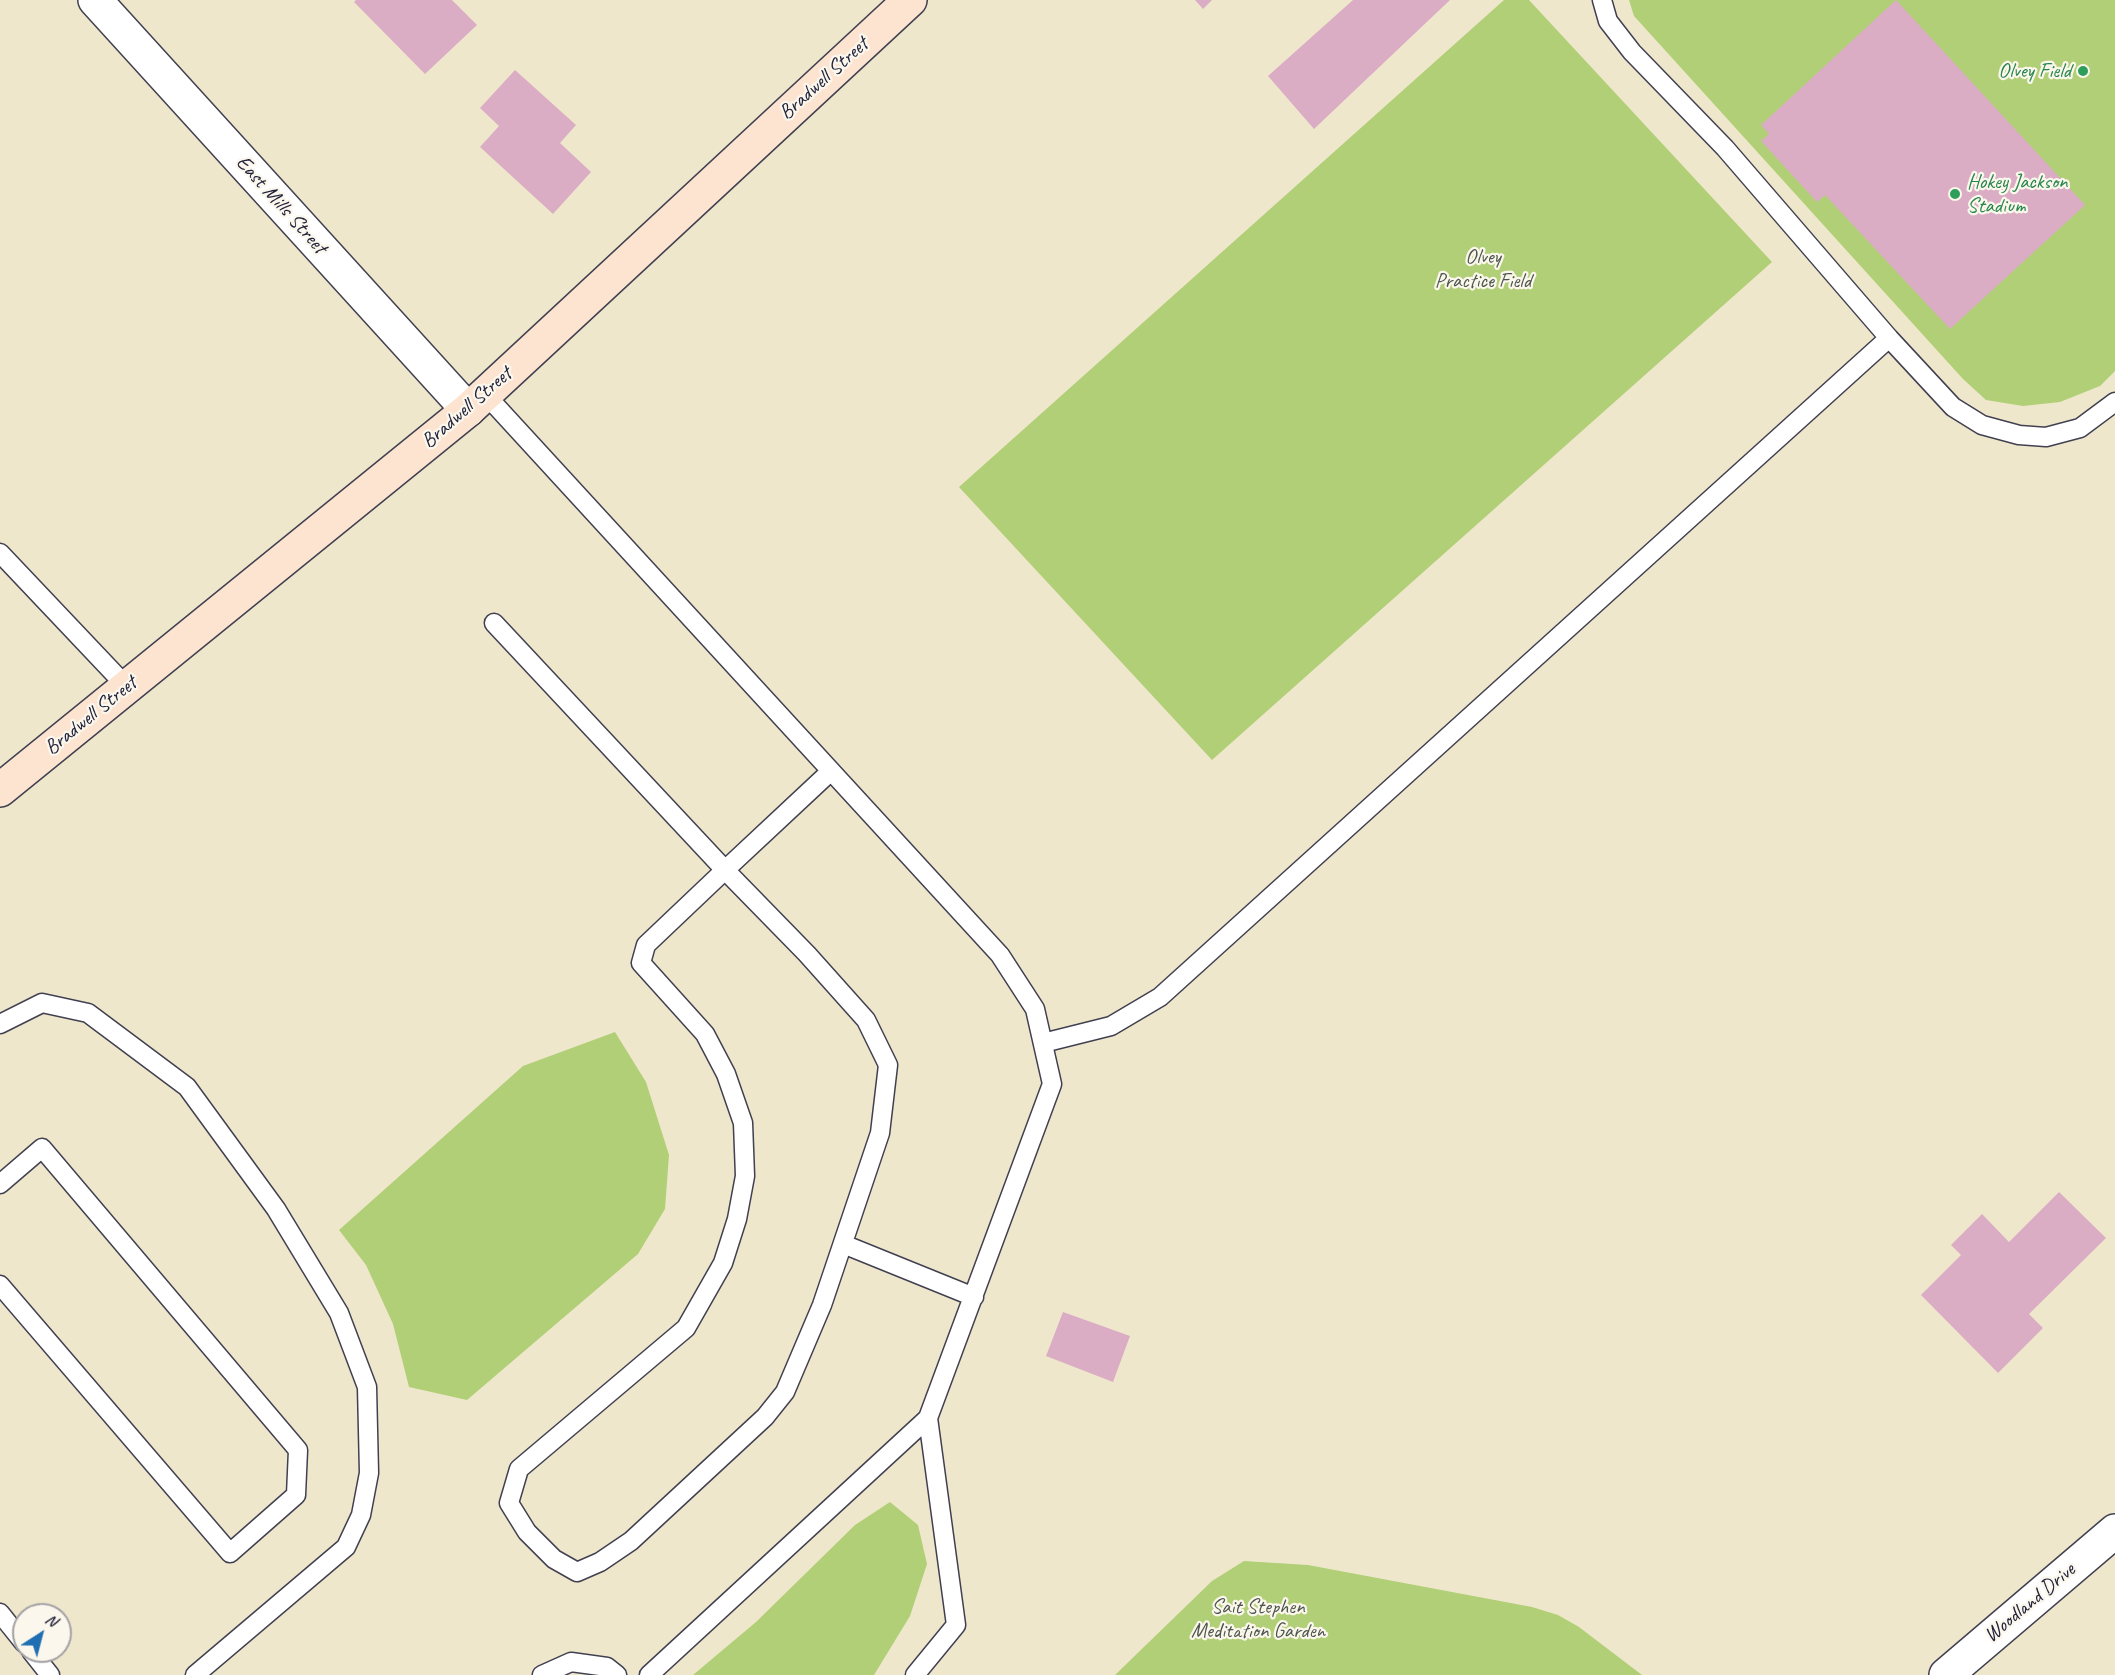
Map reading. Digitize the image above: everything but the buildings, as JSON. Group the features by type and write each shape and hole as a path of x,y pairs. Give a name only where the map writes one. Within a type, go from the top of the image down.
{"street":[{"name":"East Mills Street","path":"95,0 476,402"},
{"name":"Bradwell Street","path":"0,790 476,402 910,0"},
{"name":"Woodland Drive","path":"1946,1675 2115,1531"}],"lane":[{"path":"1602,0 1608,21 1632,52 1725,148 1889,338 1953,407 1982,425 2019,435 2046,437 2080,428 2115,402"},
{"path":"1043,1043 1111,1026 1160,997 1889,338"},
{"path":"476,402 831,771 1000,955 1035,1009 1052,1084 928,1418 649,1675"},
{"path":"0,553 126,686"},
{"path":"494,623 725,870 866,1020 888,1065 880,1133 822,1305 785,1392 765,1417 631,1541 600,1562 577,1572 554,1559 527,1532 509,1503 519,1469 686,1328 723,1263 737,1219 745,1176 743,1123 726,1074 705,1034 641,963 646,945 725,870 831,771"},
{"path":"0,1024 42,1003 88,1013 187,1087 276,1209 339,1313 367,1387 369,1473 361,1515 346,1547 195,1675"},
{"path":"0,1184 42,1148 298,1450 296,1495 230,1553 0,1285"},
{"path":"843,1244 974,1297"},
{"path":"915,1675 956,1624 928,1418"},
{"path":"0,1613 12,1628"},
{"path":"542,1675 571,1662 607,1667 617,1675"},
{"path":"40,1663 50,1675"}],"green space":[{"name":"Olvey Practice Field","path":"1504,0 1529,0 1772,262 1212,760 959,487"},
{"name":"Hokey Jackson Stadium","path":"1629,0 2115,0 2115,371 2100,386 2060,402 2023,406 1986,400 1963,379 1634,16"},
{"path":"615,1032 646,1082 669,1155 665,1209 638,1254 467,1400 409,1387 393,1324 366,1265 339,1230 523,1066"},
{"path":"890,1502 918,1525 927,1564 910,1616 874,1675 693,1675 756,1622 855,1525"},
{"name":"Sait Stephen Meditation Garden","path":"1244,1561 1308,1565 1532,1607 1558,1615 1579,1627 1642,1675 1115,1675 1212,1581"}],"place":[{"name":"Olvey Field","path":"2083,71"},
{"name":"Hokey Jackson Stadium","path":"1955,194"}]}
